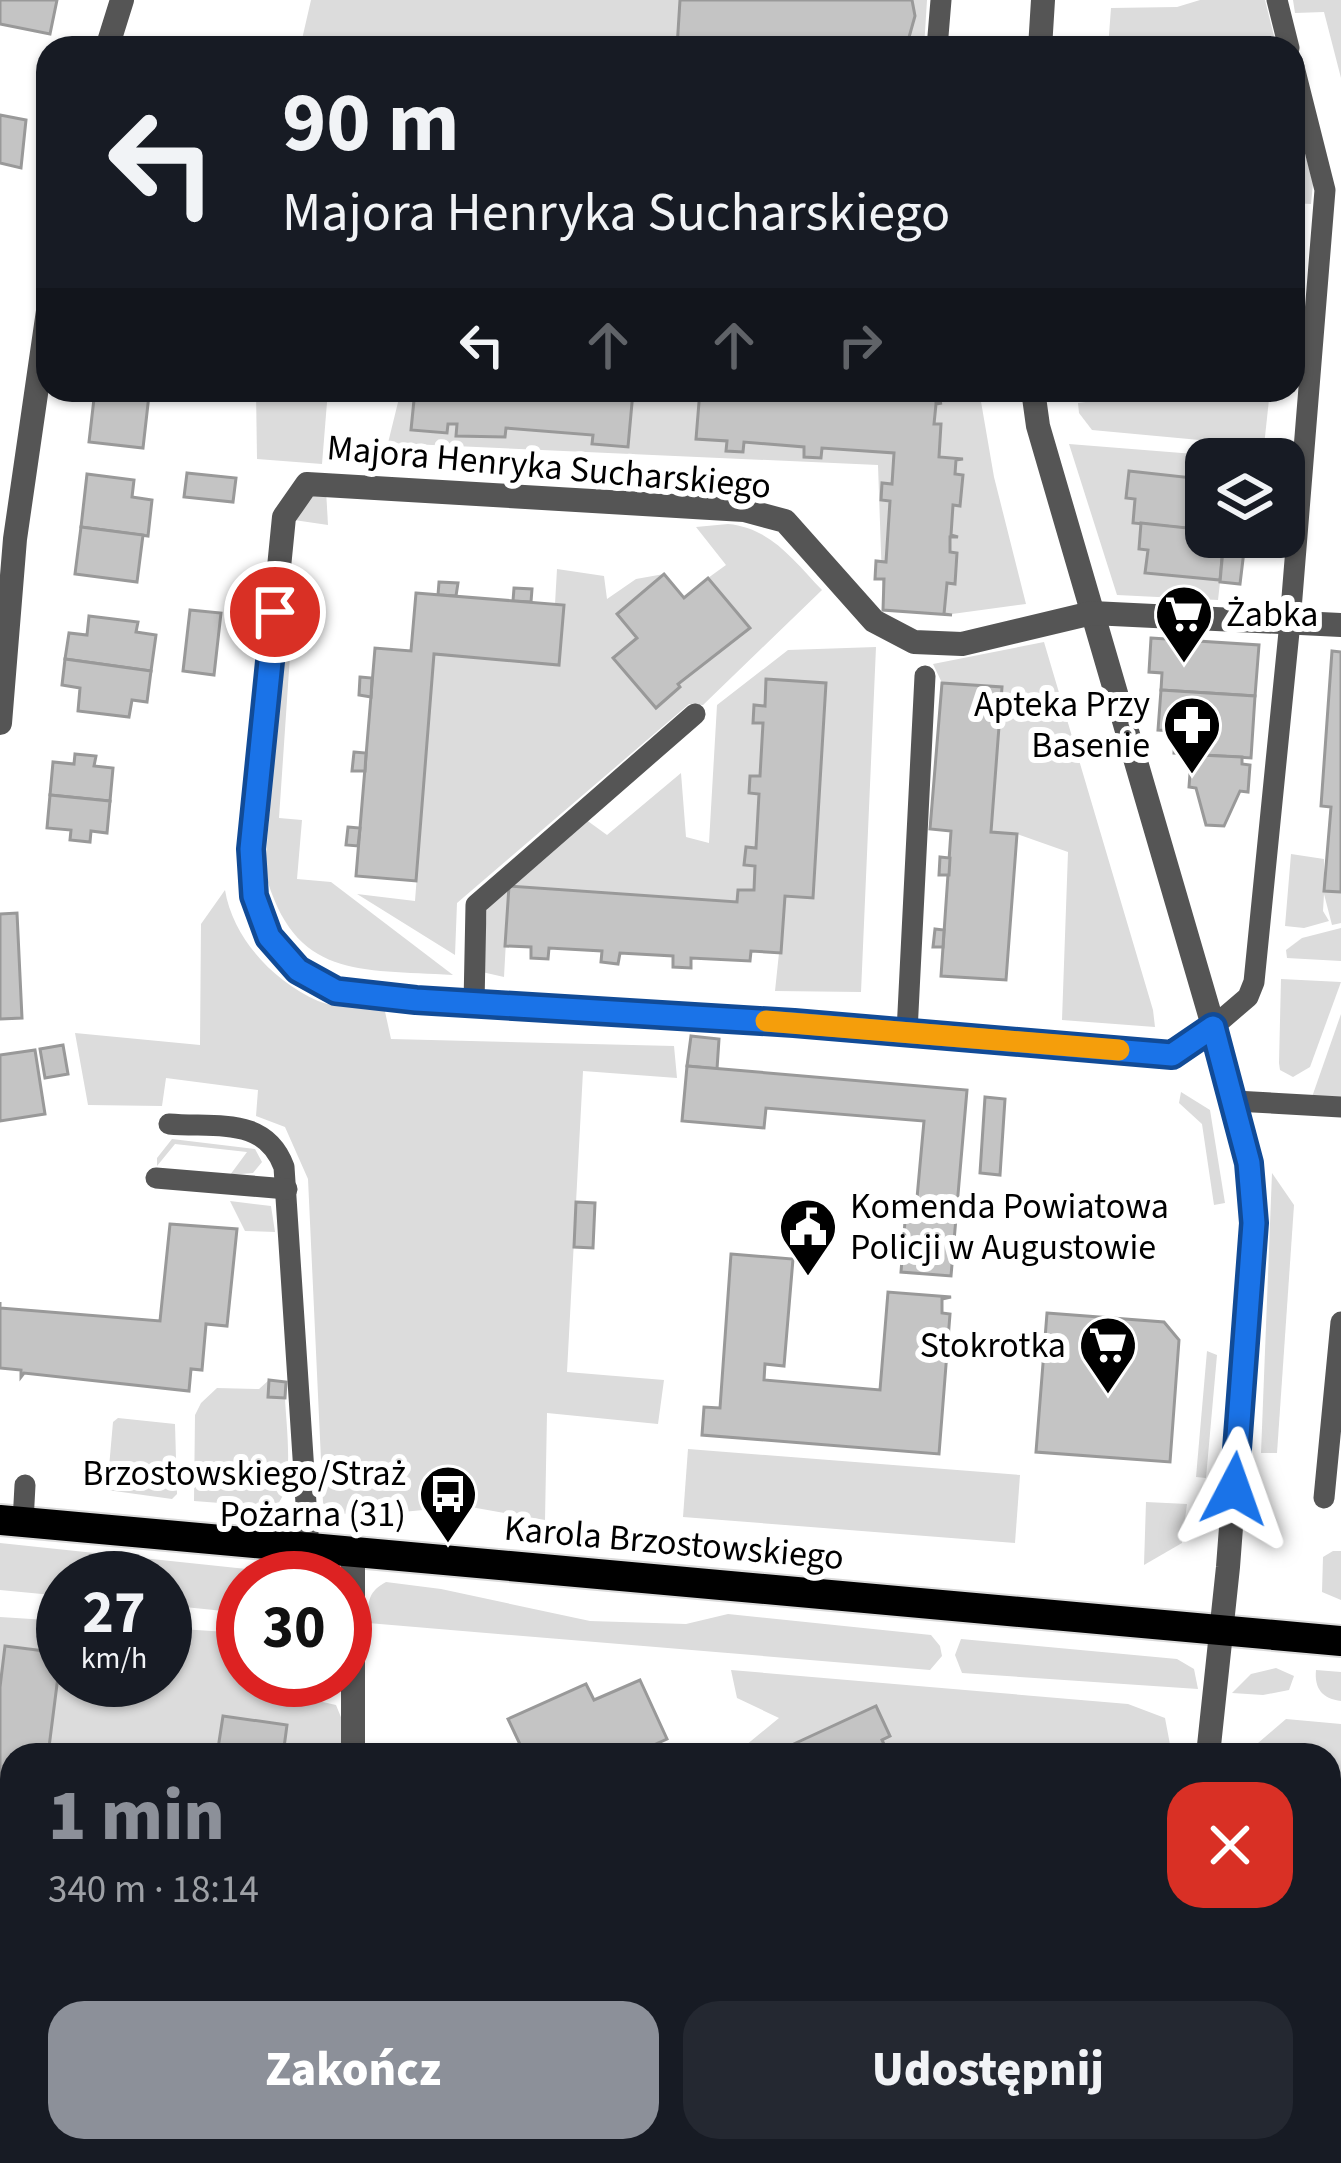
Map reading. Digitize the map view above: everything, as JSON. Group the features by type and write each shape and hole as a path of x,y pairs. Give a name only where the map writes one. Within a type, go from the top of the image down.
{"main road":[{"name":"Karola Brzostowskiego","path":"12,1521 331,1551"},
{"name":"Karola Brzostowskiego","path":"372,1555 1341,1641"}],"street":[{"path":"111,36 122,0"},
{"path":"1041,36 1043,0"},
{"path":"0,723 8,537 36,379"},
{"path":"1035,402 1249,1163 1254,1223 1209,1743"},
{"name":"Majora Henryka Sucharskiego","path":"1092,613 962,644 914,642 874,621 785,521 744,511 307,484 284,517 251,849 254,896 269,937 298,970 336,991 1172,1055 1213,1027"},
{"path":"1092,613 1341,625"},
{"path":"353,1707 353,1743"}],"lane":[{"path":"938,36 941,0"},
{"path":"1277,0 1286,36"},
{"path":"1213,1027 1248,997 1254,982 1290,622 1325,190 1305,111"},
{"path":"908,1032 925,676"},
{"path":"474,1004 476,905 695,714"},
{"path":"1235,1102 1341,1107"},
{"path":"169,1124 263,1134 276,1145 287,1189 309,1549"},
{"path":"155,1178 287,1189"},
{"path":"1324,1498 1341,1322"},
{"path":"12,1521 25,1485"}],"shaded area":[{"path":"311,0 927,0 925,36 303,36"},
{"path":"1200,0 1265,0 1274,36 1109,36 1111,8 1177,7"},
{"path":"1293,0 1341,0 1341,78 1324,12 1295,13"},
{"path":"1305,153 1313,183 1311,204 1305,204"},
{"path":"256,402 327,402 322,464 257,459"},
{"path":"398,402 981,402 994,477 1026,604 952,614 883,610 878,465 388,443"},
{"path":"1086,402 1269,402 1265,438 1185,439 1092,430 1079,413 1078,403"},
{"path":"1069,444 1185,453 1185,558 1223,558 1218,600 1117,595"},
{"path":"326,490 328,525 294,520 285,498"},
{"path":"728,524 769,539 822,590 703,705 689,704 457,903 455,955 357,894 415,901 434,654 559,665 564,605 555,604 557,569 604,576 607,599 636,579 664,574 617,613 637,638 613,658 656,707 749,628 708,578 726,565 696,527"},
{"path":"287,566 296,567 279,818 302,820 297,879 331,882 453,975 388,972 335,962 293,933 278,907 265,872"},
{"path":"1044,642 1155,1027 1062,1020 1068,852 1017,834 991,832 1002,688 942,683 933,664"},
{"path":"876,647 861,992 775,991 785,896 812,898 826,683 767,679 765,706 755,705 754,722 763,723 760,776 750,777 759,794 756,848 746,848 744,864 755,866 754,890 738,890 737,902 509,886 504,977 482,972 488,900 585,819 607,835 681,773 686,837 709,843 717,705 788,650"},
{"path":"1291,854 1324,859 1324,890 1341,892 1341,923 1332,925 1324,894 1323,911 1329,921 1304,928 1285,926"},
{"path":"225,890 246,941 271,970 326,1004 384,1007 391,1039 674,1046 677,1078 583,1071 567,1372 664,1380 658,1424 547,1413 545,1520 465,1506 371,1515 331,1513 323,1503 308,1179 285,1127 256,1116 258,1090 166,1078 162,1106 88,1105 75,1033 200,1045 201,924"},
{"path":"1341,928 1341,961 1287,958 1286,950 1302,938"},
{"path":"1281,979 1341,982 1310,1067 1293,1077 1280,1070 1279,1063"},
{"path":"1341,1014 1341,1098 1312,1097"},
{"path":"1181,1092 1210,1110 1225,1203 1214,1205 1202,1124 1179,1103"},
{"path":"172,1139 255,1149 262,1162 253,1173 230,1175 247,1152 175,1144 157,1166 157,1158"},
{"path":"1272,1173 1294,1205 1277,1453 1261,1453"},
{"path":"230,1201 271,1206 275,1232 245,1231"},
{"path":"1207,1351 1217,1355 1206,1478 1196,1477"},
{"path":"269,1380 268,1396 285,1398 288,1457 281,1499 274,1507 194,1501 195,1415 201,1403 217,1388 259,1389"},
{"path":"118,1418 175,1424 177,1494 172,1499 107,1490 113,1422"},
{"path":"688,1449 1020,1475 1015,1543 683,1517"},
{"path":"1146,1502 1187,1504 1182,1543 1144,1565"},
{"path":"0,1543 76,1551 36,1551 36,1593 0,1590"},
{"path":"1341,1551 1341,1600 1322,1592 1323,1557"},
{"path":"192,1563 216,1566 216,1610 192,1608"},
{"path":"386,1582 441,1589 590,1621 686,1624 728,1614 931,1635 942,1656 930,1670 372,1623 375,1590"},
{"path":"0,1617 36,1619 36,1707 192,1707 192,1630 216,1631 216,1707 337,1707 346,1743 0,1743"},
{"path":"961,1639 1177,1659 1194,1669 1198,1689 962,1673 955,1655"},
{"path":"1276,1668 1294,1676 1289,1690 1263,1695 1232,1693 1251,1674"},
{"path":"731,1670 1128,1704 1165,1718 1170,1743 749,1743 779,1718 737,1698"},
{"path":"1316,1670 1341,1672 1341,1701 1321,1692"},
{"path":"1286,1719 1341,1724 1341,1743 1258,1743"}],"building":[{"path":"0,0 57,0 50,34 0,24"},
{"path":"680,0 912,0 915,16 909,36 678,36"},
{"path":"0,115 26,120 21,168 0,163"},
{"path":"94,402 148,402 143,448 89,442"},
{"path":"414,402 632,402 628,447 592,444 593,435 506,428 505,437 456,436 457,424 448,424 447,433 411,430"},
{"path":"699,402 942,403 936,404 934,424 941,424 939,457 963,459 956,460 955,474 963,475 960,506 953,505 951,535 958,537 950,537 950,552 957,553 955,584 947,583 944,614 952,615 883,610 884,579 875,579 876,561 886,562 890,501 881,500 882,483 892,484 894,453 822,448 821,458 804,457 804,447 744,442 743,452 726,451 727,441 696,439"},
{"path":"1129,471 1185,477 1185,528 1133,523 1135,499 1126,498"},
{"path":"187,473 236,478 233,502 184,497"},
{"path":"87,474 134,480 132,497 152,500 148,536 81,527"},
{"path":"1141,523 1185,528 1185,558 1222,558 1220,580 1145,573 1148,550 1139,549"},
{"path":"81,527 143,535 137,582 75,574"},
{"path":"1222,558 1243,558 1240,584 1220,582"},
{"path":"664,574 684,598 708,578 750,628 678,684 656,708 613,658 637,638 617,614"},
{"path":"439,582 458,583 456,596 438,595"},
{"path":"514,588 532,589 531,602 513,601"},
{"path":"416,593 564,605 559,665 434,654 416,881 356,876 375,648 411,651"},
{"path":"190,610 221,613 214,675 183,671"},
{"path":"89,616 138,622 136,632 156,635 151,671 65,659 69,633 87,635"},
{"path":"1151,638 1259,645 1255,696 1161,690 1162,673 1149,672"},
{"path":"1332,651 1341,652 1341,892 1324,891 1331,807 1321,806"},
{"path":"65,659 151,671 147,702 132,700 129,717 78,711 80,688 62,685"},
{"path":"360,677 372,678 371,697 359,695"},
{"path":"766,679 826,683 813,898 785,896 781,953 751,951 750,961 691,958 691,968 673,967 673,956 620,953 618,964 601,962 602,951 549,948 548,959 531,958 531,947 505,946 509,886 737,902 738,890 754,890 755,866 744,865 746,847 756,848 759,794 749,793 750,776 760,776 763,723 753,723 754,705 765,706"},
{"path":"942,683 1002,687 991,832 1017,834 1006,980 941,976 951,831 930,829"},
{"path":"1161,690 1255,696 1251,758 1174,753 1175,731 1158,730"},
{"path":"354,752 366,753 365,771 352,771"},
{"path":"75,754 96,756 94,766 113,768 110,801 50,795 53,762 74,764"},
{"path":"1199,755 1242,757 1242,764 1250,765 1248,792 1240,791 1224,826 1206,825 1196,788 1189,787 1191,760 1198,761"},
{"path":"50,795 110,801 107,833 91,831 90,842 70,840 71,830 47,828"},
{"path":"348,827 360,828 358,846 346,845"},
{"path":"940,857 950,858 949,875 939,875"},
{"path":"17,913 22,1018 0,1019 0,914"},
{"path":"935,929 944,930 943,947 933,947"},
{"path":"691,1036 719,1039 717,1069 687,1066"},
{"path":"63,1045 68,1074 45,1078 40,1049"},
{"path":"35,1050 45,1114 0,1121 0,1055"},
{"path":"687,1066 967,1090 951,1276 901,1272 906,1209 916,1209 924,1121 766,1108 764,1128 682,1121"},
{"path":"985,1097 1005,1099 1000,1175 980,1173"},
{"path":"576,1202 595,1203 593,1248 574,1247"},
{"path":"170,1224 237,1229 227,1326 206,1324 202,1370 191,1369 189,1391 24,1373 21,1377 21,1370 0,1368 0,1308 160,1321"},
{"path":"731,1254 793,1259 784,1366 765,1364 764,1380 880,1390 888,1292 951,1297 942,1299 942,1313 950,1314 939,1454 702,1435 704,1407 720,1408"},
{"name":"Stokrotka","path":"1047,1313 1164,1322 1179,1340 1170,1462 1036,1452"},
{"path":"269,1380 286,1382 285,1398 268,1397"},
{"path":"5,1646 36,1650 36,1707 54,1707 50,1743 0,1743"},
{"path":"640,1680 667,1739 658,1743 519,1743 508,1719 586,1684 594,1700"},
{"path":"876,1706 890,1736 883,1743 796,1743"},
{"path":"223,1716 287,1725 285,1743 219,1743"}],"slow traffic":[{"path":"766,1021 1119,1050"}],"place":[{"name":"Żabka","path":"1184,665"},
{"name":"Apteka Przy Basenie","path":"1192,776"},
{"name":"Komenda Powiatowa Policji w Augustowie","path":"808,1278"},
{"name":"Stokrotka","path":"1108,1396"},
{"name":"Brzostowskiego/Straż Pożarna (31)","path":"448,1545"}],"route":[{"path":"275,612 251,849 254,896 269,937 298,970 336,991 1172,1055 1213,1027 1249,1163 1254,1223 1234,1489"}]}
